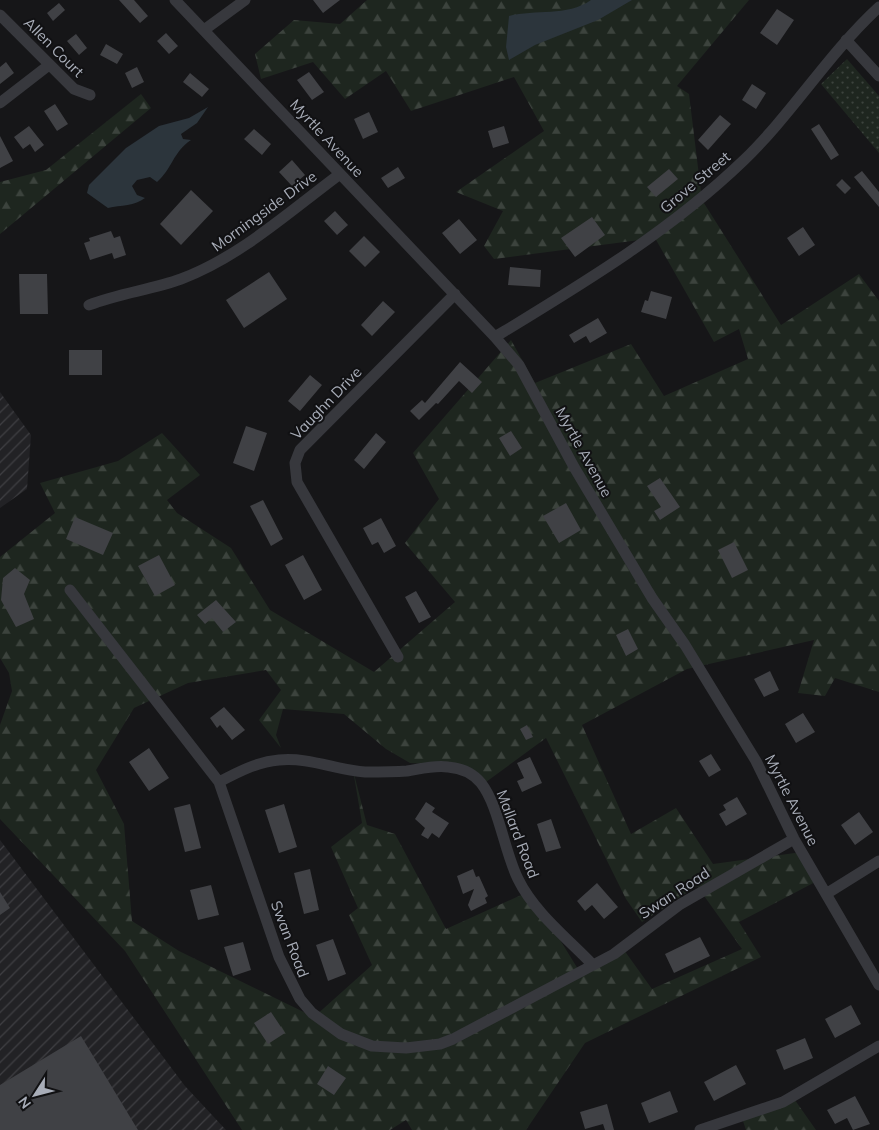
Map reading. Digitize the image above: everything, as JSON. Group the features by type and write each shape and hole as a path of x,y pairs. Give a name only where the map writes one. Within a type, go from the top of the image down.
{"street":[{"name":"Myrtle Avenue","path":"175,0 455,294 518,365 574,467 652,598 685,645 756,761 794,839 879,985"},
{"path":"204,30 245,0"},
{"name":"Grove Street","path":"495,337 635,249 705,194 744,160 846,40 879,8"},
{"name":"Allen Court","path":"0,15 74,89 90,95"},
{"path":"846,40 879,76"},
{"path":"0,103 49,65"},
{"name":"Morningside Drive","path":"89,304 116,294 181,280 216,264 340,174"},
{"name":"Vaughn Drive","path":"398,657 297,482 295,463 300,450 455,294"},
{"name":"Swan Road","path":"70,590 218,782 279,957 290,982 312,1013 341,1034 357,1042 391,1049 440,1044 474,1029 592,964 614,954 679,904 794,839"},
{"name":"Mallard Road","path":"218,782 245,768 278,760 313,762 363,772 387,772 434,766 447,766 470,772 481,783 490,800 510,862 523,889 534,904 592,964"},
{"path":"826,894 879,861"},
{"path":"700,1130 783,1102 879,1046"}],"shaded area":[{"path":"591,0 632,0 598,20 535,45 509,60 506,47 509,16 572,9"},
{"path":"208,107 197,123 181,134 183,139 191,140 176,155 162,177 157,182 150,177 137,180 132,186 137,195 145,198 141,201 108,208 87,193 89,185 126,148 159,126 189,118"},
{"path":"0,392 31,435 27,489 0,508"},
{"path":"0,840 185,1086 226,1130 0,1130"}],"green space":[{"path":"367,0 749,0 677,86 689,94 702,200 781,325 859,274 879,301 879,692 835,678 825,696 798,693 814,640 687,669 582,725 631,834 676,808 713,864 802,852 819,880 739,922 761,957 585,1043 526,1130 412,1130 406,1120 390,1130 242,1130 125,951 0,819 0,725 12,691 9,673 0,658 0,557 55,513 40,483 118,461 162,433 200,475 167,500 177,513 231,548 270,610 374,672 455,602 405,543 439,499 413,453 511,340 535,383 631,344 664,396 748,359 739,329 714,342 655,238 494,259 484,246 503,211 456,192 544,131 514,77 411,111 386,71 345,99 313,62 261,79 255,54 294,20 340,24","holes":["266,670 281,690 259,720 281,748 276,735 283,709 344,714 386,749 410,763 462,766 486,782 546,738 626,899 642,922 697,886 742,949 652,989 624,950 581,974 530,891 446,929 395,834 367,825 353,770 362,823 331,847 358,908 349,915 372,965 314,1017 179,951 132,921 124,824 96,770 134,708 188,683"]},
{"path":"847,59 879,96 879,153 821,84"},
{"path":"141,94 151,108 0,234 0,182 46,170"},
{"path":"790,1093 816,1130 746,1130 741,1115"}],"building":[{"path":"119,0 134,0 148,16 140,23"},
{"path":"313,0 340,0 323,13"},
{"path":"59,3 65,10 53,21 47,13"},
{"path":"777,9 794,20 777,45 760,33"},
{"path":"166,33 178,46 169,54 157,41"},
{"path":"76,34 87,48 79,55 67,41"},
{"path":"106,44 123,54 117,64 100,55"},
{"path":"6,62 14,73 0,84 0,67"},
{"path":"137,67 144,82 132,88 125,73"},
{"path":"309,72 324,92 312,100 297,80"},
{"path":"190,73 209,89 202,97 183,82"},
{"path":"752,84 766,93 756,109 742,100"},
{"path":"55,104 68,124 57,131 44,111"},
{"path":"369,112 378,132 363,139 354,119"},
{"path":"720,115 731,124 708,150 698,140"},
{"path":"819,124 839,155 831,160 811,129"},
{"path":"29,126 44,145 35,152 30,144 23,149 14,137"},
{"path":"504,126 509,143 493,148 488,131"},
{"path":"254,129 271,144 262,155 244,139"},
{"path":"0,136 13,161 0,168"},
{"path":"292,160 305,175 292,186 279,172"},
{"path":"398,167 405,178 388,188 381,178"},
{"path":"669,169 678,179 656,197 647,187"},
{"path":"862,171 879,192 879,207 854,177"},
{"path":"842,179 851,188 845,194 836,185"},
{"path":"191,190 213,211 181,245 160,224"},
{"path":"335,211 348,225 337,235 324,221"},
{"path":"592,217 605,235 575,257 561,238"},
{"path":"459,219 477,240 460,254 442,233"},
{"path":"803,227 815,245 799,256 787,238"},
{"path":"111,231 114,238 120,236 126,255 114,259 112,253 90,260 84,243 90,241 89,238"},
{"path":"364,236 380,252 365,267 349,251"},
{"path":"510,267 541,270 540,287 508,285"},
{"path":"269,272 287,299 244,328 226,300"},
{"path":"19,274 47,274 48,314 20,314"},
{"path":"651,291 672,297 666,319 641,312 645,300 648,301"},
{"path":"383,301 395,312 372,336 361,325"},
{"path":"598,318 607,333 590,343 586,336 574,343 569,335"},
{"path":"69,350 102,350 102,375 69,375"},
{"path":"460,362 482,382 472,393 459,381 438,404 436,403 419,420 410,411 422,400 425,403"},
{"path":"310,375 322,385 300,411 288,401"},
{"path":"246,426 267,433 254,471 233,463"},
{"path":"511,431 522,448 510,456 499,438"},
{"path":"376,433 386,442 364,469 354,460"},
{"path":"660,478 680,507 660,520 654,511 661,507 647,486"},
{"path":"263,500 283,539 271,546 250,506"},
{"path":"566,503 581,530 559,543 543,516"},
{"path":"75,517 113,533 103,555 66,539"},
{"path":"381,518 396,546 384,553 378,542 372,545 363,528"},
{"path":"734,542 748,570 732,578 718,550"},
{"path":"159,555 175,585 155,596 138,566"},
{"path":"303,555 322,590 304,600 285,565"},
{"path":"15,568 30,580 24,594 34,619 16,627 1,600 3,578"},
{"path":"416,591 431,617 419,623 405,597"},
{"path":"216,600 236,622 223,632 212,618 205,624 197,615"},
{"path":"628,629 638,649 626,656 616,635"},
{"path":"770,671 779,690 764,697 754,679"},
{"path":"224,707 245,730 232,740 220,725 217,728 210,718"},
{"path":"803,713 815,732 796,743 785,724"},
{"path":"527,725 533,737 526,740 520,729"},
{"path":"149,748 169,778 149,791 129,762"},
{"path":"711,754 721,770 709,777 699,761"},
{"path":"530,757 542,783 522,792 517,781 524,778 517,763"},
{"path":"737,797 747,814 726,826 719,814 726,810 723,805"},
{"path":"426,802 435,808 432,812 449,823 439,838 432,833 428,839 421,835 425,828 415,819"},
{"path":"190,804 201,848 185,852 174,808"},
{"path":"284,804 297,847 279,853 265,810"},
{"path":"859,812 873,832 855,845 841,825"},
{"path":"551,819 561,848 546,852 537,824"},
{"path":"310,869 319,910 304,914 294,873"},
{"path":"473,869 476,877 479,876 488,896 485,898 487,903 471,911 468,905 474,889 463,894 457,876"},
{"path":"597,883 618,907 604,919 592,905 585,911 577,901"},
{"path":"211,885 219,915 198,920 190,890"},
{"path":"0,892 10,908 0,915"},
{"path":"700,937 710,956 674,973 665,954"},
{"path":"333,939 346,974 328,981 316,945"},
{"path":"243,942 251,970 233,976 224,947"},
{"path":"851,1005 861,1024 835,1038 825,1019"},
{"path":"271,1012 285,1033 268,1044 254,1023"},
{"path":"81,1036 138,1130 0,1130 0,1085"},
{"path":"805,1038 813,1058 784,1070 776,1050"},
{"path":"736,1065 746,1084 714,1101 704,1082"},
{"path":"328,1066 346,1078 334,1095 317,1084"},
{"path":"670,1091 678,1112 649,1123 641,1103"},
{"path":"855,1096 870,1124 853,1130 847,1118 835,1124 827,1110"},
{"path":"607,1104 614,1130 605,1130 603,1124 585,1129 580,1112"}]}
